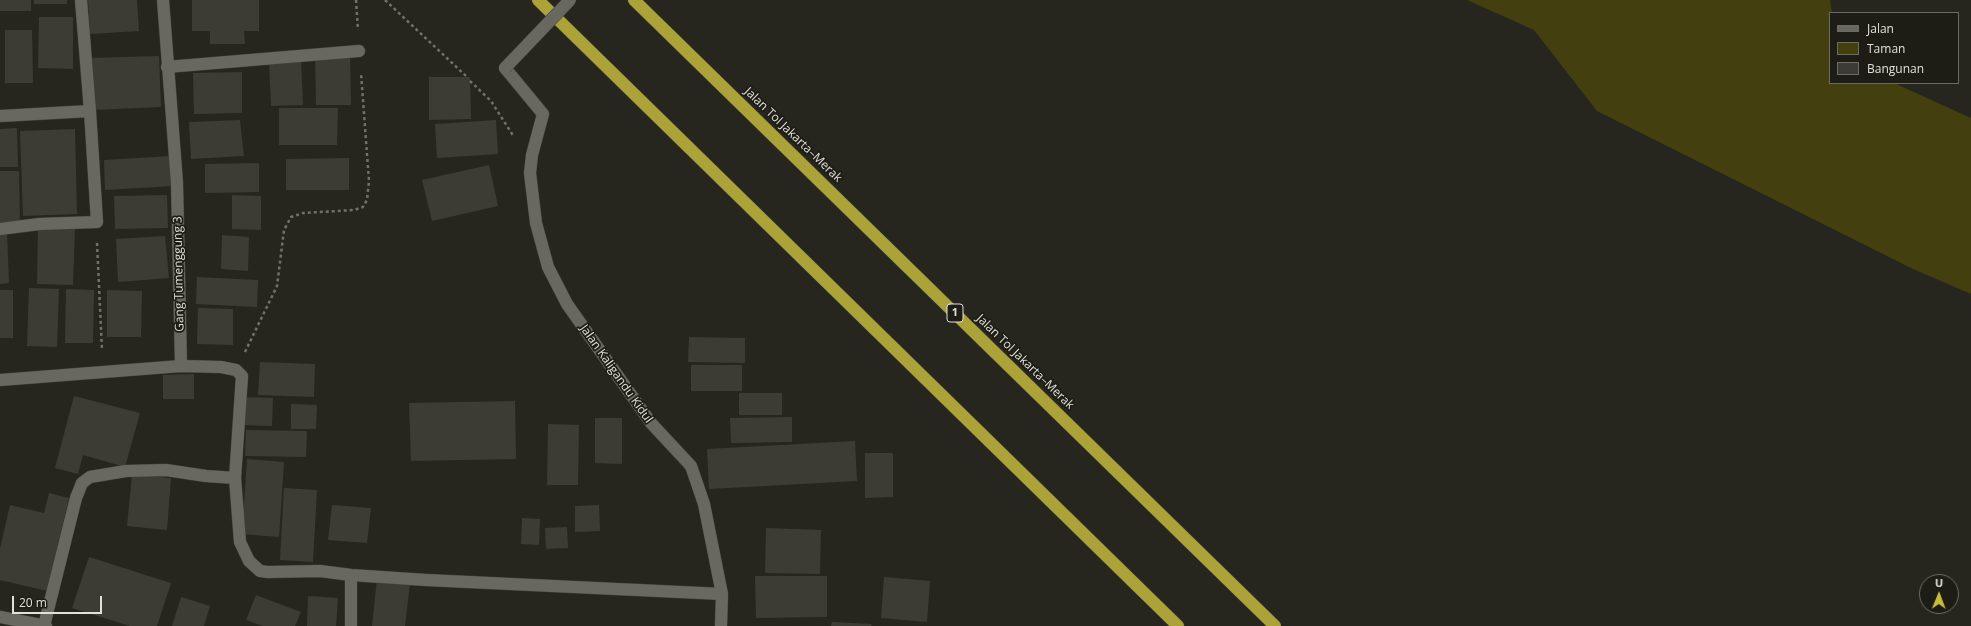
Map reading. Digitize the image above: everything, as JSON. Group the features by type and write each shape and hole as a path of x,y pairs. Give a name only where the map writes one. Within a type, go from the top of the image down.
{"highway":[{"path":"538,0 1178,626"},
{"name":"Jalan Tol Jakarta–Merak","path":"634,0 1275,626"}],"street":[{"path":"0,229 40,224 96,222 82,0"},
{"name":"Gang Tumenggung 3","path":"163,0 177,183 181,366"},
{"name":"Jalan Kaligandu Kidul","path":"570,0 505,68 543,114 536,136 531,166 536,223 548,267 567,304 650,423 691,466 704,504 722,594 722,626"},
{"path":"167,67 359,51"},
{"path":"0,116 90,111"},
{"path":"0,380 181,366 221,367 236,370 242,376 235,478 240,542 249,561 260,571 320,571 351,575 722,594"},
{"path":"4,621 45,626 76,498 82,483 90,478 126,471 166,470 206,476 235,478"},
{"path":"351,575 351,626"}],"path":[{"path":"236,370 277,286 284,230 291,217 303,213 354,210 363,206 367,200 369,181 356,0"},
{"path":"385,0 466,76"},
{"path":"470,81 491,101 531,166"},
{"path":"96,222 103,372"}],"green space":[{"path":"1467,0 1830,0 1832,12 1829,12 1829,84 1896,84 1971,118 1971,294 1913,269 1597,111 1534,30"}],"building":[{"path":"0,0 31,0 31,11 0,11"},
{"path":"34,0 67,0 67,4 34,4"},
{"path":"88,0 137,0 139,31 90,34"},
{"path":"192,0 259,0 259,31 244,31 245,44 210,44 210,31 192,31"},
{"path":"39,17 73,17 73,69 38,68"},
{"path":"5,30 32,30 33,83 5,83"},
{"path":"315,55 350,55 351,105 316,105"},
{"path":"159,56 161,107 92,110 90,58"},
{"path":"301,59 303,105 271,106 269,60"},
{"path":"242,72 242,113 194,114 193,73"},
{"path":"429,77 470,77 471,119 429,120"},
{"path":"279,108 338,108 337,145 279,145"},
{"path":"240,120 244,156 191,159 189,122"},
{"path":"496,120 498,154 437,158 435,124"},
{"path":"17,128 18,167 0,167 0,129"},
{"path":"75,129 77,214 23,216 20,131"},
{"path":"171,156 173,186 105,190 104,160"},
{"path":"349,158 349,190 286,190 286,159"},
{"path":"259,163 259,192 205,193 205,164"},
{"path":"489,165 498,206 432,221 422,180"},
{"path":"0,171 19,171 20,224 0,224"},
{"path":"167,195 168,228 115,229 114,196"},
{"path":"232,195 261,196 261,230 232,229"},
{"path":"38,226 75,227 73,285 37,284"},
{"path":"0,232 7,232 9,283 0,284"},
{"path":"222,235 249,237 248,271 221,269"},
{"path":"165,236 169,278 118,282 116,239"},
{"path":"197,277 258,280 257,307 196,304"},
{"path":"29,288 59,289 57,347 27,346"},
{"path":"66,289 94,290 93,343 65,343"},
{"path":"0,290 13,290 13,338 0,338"},
{"path":"107,290 142,291 141,337 107,337"},
{"path":"198,308 233,309 233,345 197,344"},
{"path":"689,337 745,338 745,363 688,362"},
{"path":"260,362 315,364 314,397 258,395"},
{"path":"691,365 742,365 742,391 691,391"},
{"path":"194,374 194,399 163,399 163,375"},
{"path":"739,393 782,393 782,415 739,415"},
{"path":"74,396 140,413 125,467 83,455 78,474 55,468"},
{"path":"242,397 273,398 272,426 241,425"},
{"path":"515,401 516,459 411,461 409,403"},
{"path":"291,404 317,405 316,429 291,429"},
{"path":"792,417 792,442 731,443 730,418"},
{"path":"595,418 622,418 622,464 595,463"},
{"path":"548,424 579,425 578,485 547,485"},
{"path":"246,430 307,431 306,457 245,456"},
{"path":"855,441 857,481 709,489 707,449"},
{"path":"865,453 893,453 893,497 865,498"},
{"path":"247,459 284,462 279,537 242,534"},
{"path":"132,475 171,478 167,530 127,526"},
{"path":"284,488 317,490 313,562 280,560"},
{"path":"49,493 69,498 47,591 0,580 0,549 10,505 44,513"},
{"path":"332,505 371,508 367,543 328,540"},
{"path":"599,505 600,531 575,532 575,506"},
{"path":"522,518 540,519 539,545 521,544"},
{"path":"567,527 568,548 546,549 545,528"},
{"path":"766,528 821,530 820,574 765,573"},
{"path":"89,557 171,583 157,626 130,626 72,608"},
{"path":"755,576 827,576 827,617 756,618"},
{"path":"884,577 930,581 927,622 881,618"},
{"path":"377,579 410,583 405,626 372,626"},
{"path":"256,595 301,612 295,626 263,626 246,620"},
{"path":"308,596 338,598 336,626 307,626"},
{"path":"181,597 210,606 204,626 172,626"},
{"path":"832,622 872,624 871,626 831,626"}]}
